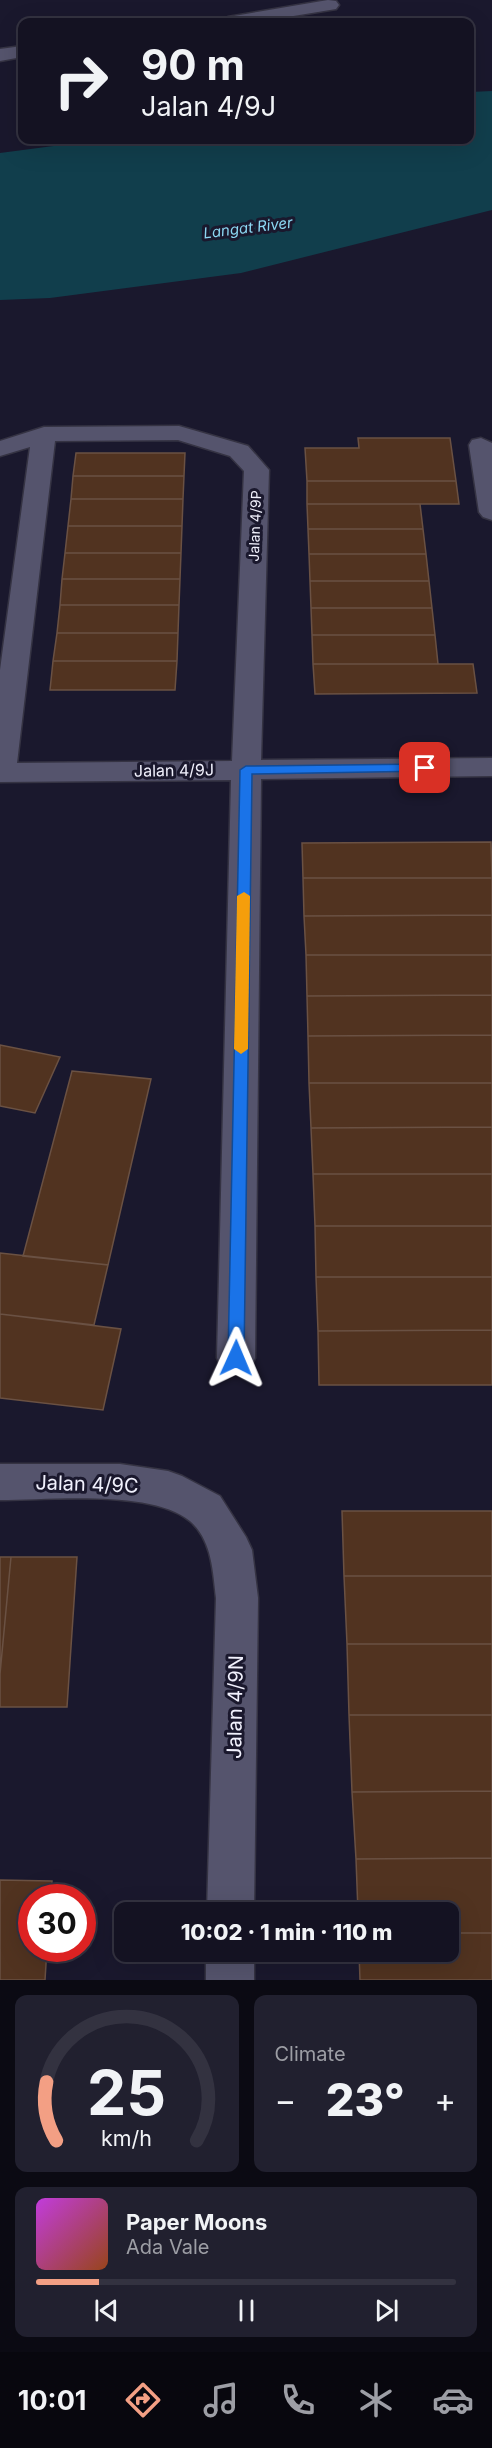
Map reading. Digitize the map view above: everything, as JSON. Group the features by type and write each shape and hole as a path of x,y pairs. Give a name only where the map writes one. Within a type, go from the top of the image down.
{"street":[{"path":"252,18 330,5"},
{"path":"0,55 18,53"},
{"name":"Jalan 4/9P","path":"0,449 44,434 179,433 239,451 257,470 246,770"},
{"path":"1,772 44,434"},
{"path":"482,445 492,512"},
{"name":"Jalan 4/9J","path":"1,772 492,768"},
{"path":"236,1358 246,770"},
{"name":"Jalan 4/9C","path":"0,1482 120,1482 168,1489 205,1509"},
{"name":"Jalan 4/9N","path":"205,1509 231,1550 237,1598 231,1902"},
{"path":"230,1962 230,1980"}],"water":[{"name":"Langat River","path":"492,91 492,210 241,273 50,298 0,300 0,153 69,144 474,144 474,92"}],"building":[{"path":"358,438 450,438 456,481 307,481 305,448 359,448"},
{"path":"76,453 185,453 184,476 73,476"},
{"path":"73,476 184,476 183,499 71,499"},
{"path":"307,481 456,481 459,504 307,504"},
{"path":"71,499 183,499 182,526 68,526"},
{"path":"307,504 420,504 423,529 308,529"},
{"path":"68,526 182,526 181,553 65,553"},
{"path":"308,529 423,529 426,554 309,554"},
{"path":"65,553 181,553 180,579 62,579"},
{"path":"309,554 426,554 429,581 310,581"},
{"path":"62,579 180,579 179,605 60,605"},
{"path":"310,581 429,581 432,608 311,608"},
{"path":"60,605 179,605 178,633 57,633"},
{"path":"311,608 432,608 435,635 312,635"},
{"path":"57,633 178,633 177,661 53,661"},
{"path":"312,635 435,635 438,664 313,664"},
{"path":"53,661 177,661 175,690 50,690"},
{"path":"313,664 473,664 477,693 315,694"},
{"path":"491,842 492,878 303,878 302,843"},
{"path":"303,878 492,878 492,915 304,916"},
{"path":"492,915 492,955 306,955 304,916"},
{"path":"306,955 492,955 492,995 307,996"},
{"path":"492,995 492,1035 308,1036 307,996"},
{"path":"492,1035 492,1083 309,1083 308,1036"},
{"path":"0,1045 60,1057 35,1113 0,1106"},
{"path":"72,1071 151,1079 108,1265 23,1256"},
{"path":"309,1083 492,1083 492,1127 311,1128"},
{"path":"492,1127 492,1174 313,1174 311,1128"},
{"path":"313,1174 492,1174 492,1226 315,1226"},
{"path":"315,1226 492,1226 492,1277 316,1277"},
{"path":"0,1253 108,1265 94,1325 0,1314"},
{"path":"316,1277 492,1277 492,1330 318,1331"},
{"path":"0,1314 121,1329 103,1410 0,1398"},
{"path":"492,1330 492,1385 319,1385 318,1331"},
{"path":"342,1511 492,1511 492,1576 344,1576"},
{"path":"0,1557 11,1557 0,1674"},
{"path":"11,1557 77,1557 67,1707 0,1707 0,1674"},
{"path":"344,1576 492,1576 492,1644 347,1644"},
{"path":"347,1644 492,1644 492,1715 349,1715"},
{"path":"349,1715 492,1715 492,1791 352,1792"},
{"path":"492,1791 492,1858 356,1859 352,1792"},
{"path":"492,1858 492,1933 459,1933 459,1902 358,1902 356,1859"},
{"path":"0,1880 52,1881 52,1884 18,1884 18,1962 46,1962 45,1980 0,1980"},
{"path":"459,1933 492,1933 492,1980 360,1980 359,1962 459,1962"}],"slow traffic":[{"path":"241,1049 244,896"}],"route":[{"path":"236,1358 246,770 425,768"}]}
